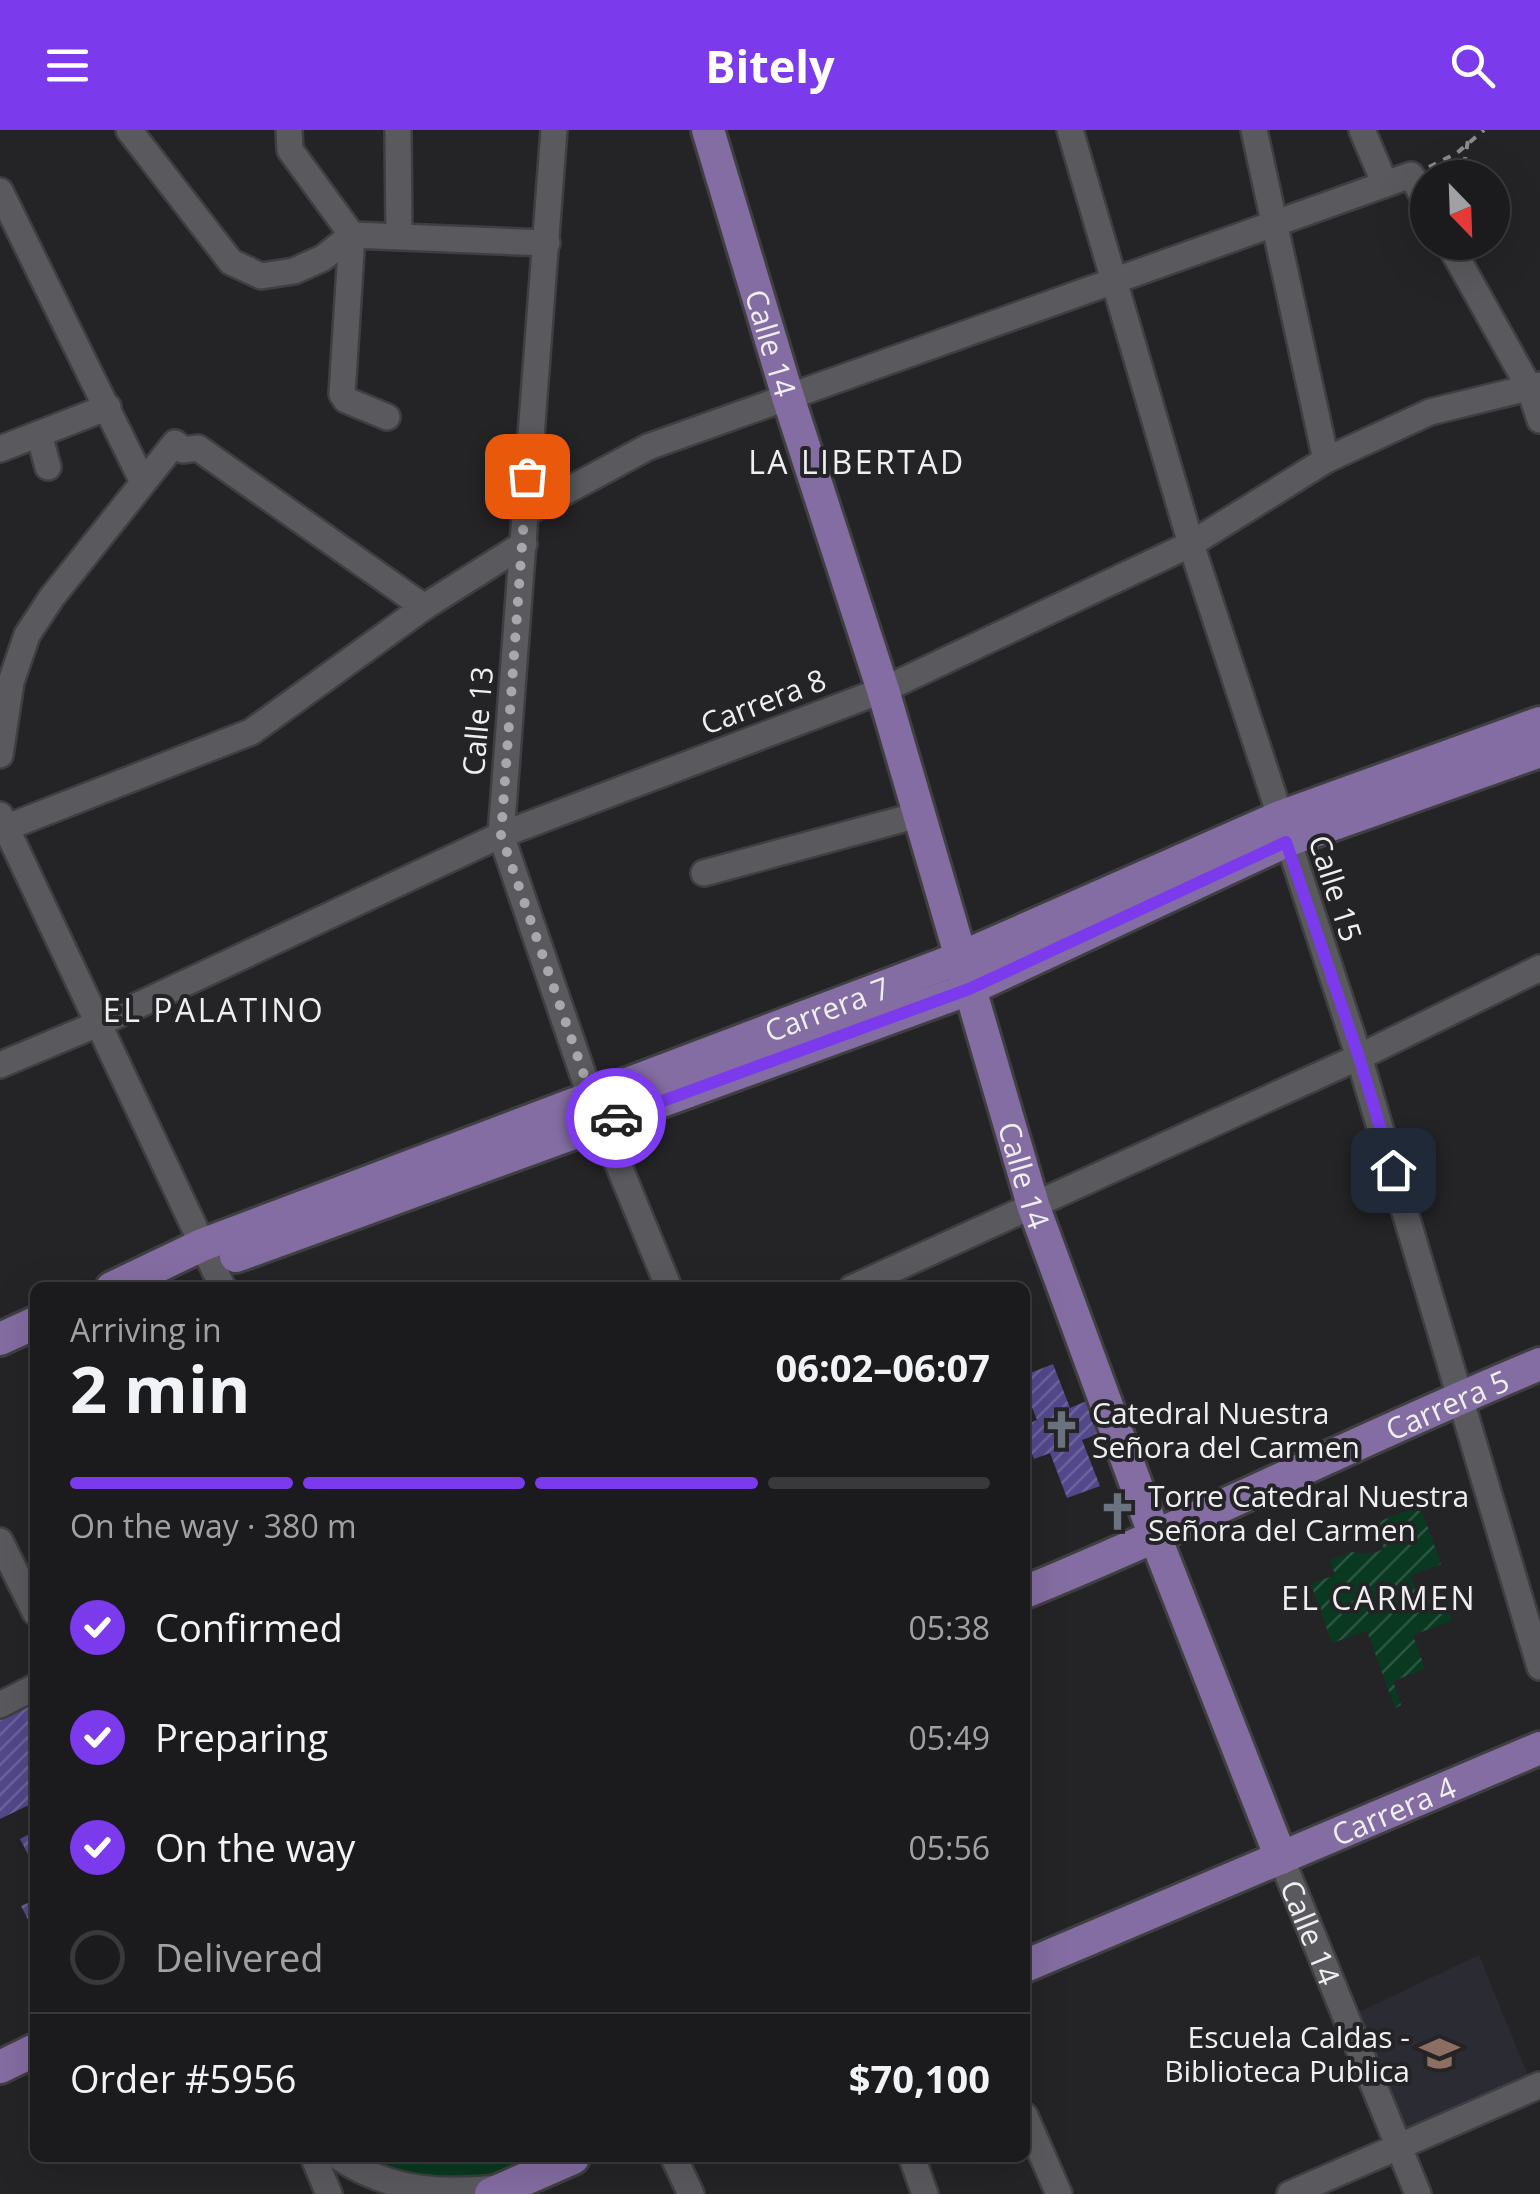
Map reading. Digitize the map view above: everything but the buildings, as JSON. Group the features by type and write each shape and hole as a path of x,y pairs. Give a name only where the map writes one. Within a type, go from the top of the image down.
{"main road":[{"name":"Calle 14","path":"708,130 788,397 883,690 1033,1205 1156,1539 1281,1858"},
{"name":"Carrera 7","path":"176,1282 596,1111 964,974 1283,829 1540,723"},
{"name":"Carrera 7","path":"1283,829 1540,751"},
{"name":"Carrera 7","path":"139,1282 212,1266"},
{"path":"0,1340 30,1325"},
{"path":"0,1362 30,1348"},
{"name":"Carrera 5","path":"1030,1590 1156,1539 1540,1364"},
{"name":"Carrera 4","path":"1030,1964 1540,1748"},
{"path":"0,2067 30,2052"},
{"path":"499,2191 564,2162"}],"street":[{"path":"128,130 231,262 262,276 294,271 324,258 352,235 548,243"},
{"path":"398,130 399,236"},
{"name":"Calle 13","path":"554,130 501,835 596,1111 666,1282"},
{"name":"Calle 15","path":"1070,130 1190,544 1359,1057 1540,1667"},
{"path":"1254,130 1326,460"},
{"path":"1362,130 1386,184"},
{"path":"289,140 352,235 342,394 346,400 387,417"},
{"path":"524,514 648,447 1410,176"},
{"path":"0,191 143,482"},
{"path":"1459,260 1534,386 1540,420"},
{"name":"Carrera 8","path":"0,1065 100,1023 501,835 883,690 1190,544 1326,460 1430,412 1534,386"},
{"path":"0,449 108,407"},
{"path":"39,434 48,467"},
{"path":"0,755 11,682 28,635 52,596 175,443 183,450 198,448 424,607"},
{"path":"212,1266 3,824 251,732 424,607 524,544"},
{"path":"704,873 918,814"},
{"path":"865,1282 1359,1057 1540,968"},
{"path":"0,1542 30,1602"},
{"path":"0,1705 30,1690"},
{"name":"Calle 14","path":"1281,1858 1418,2194"},
{"path":"1290,2194 1540,2085"},
{"path":"1030,2127 1059,2194"},
{"path":"316,2162 329,2194"},
{"path":"347,2162 380,2181 455,2193 499,2191 532,2162"},
{"path":"676,2162 691,2194"},
{"path":"914,2162 926,2194"}],"path":[{"path":"1442,160 1484,130"},
{"path":"1465,160 1468,140"}],"shaded area":[{"name":"Escuela Caldas - Biblioteca Publica","path":"1479,1955 1533,2088 1400,2145 1346,2018"}],"green space":[{"path":"1420,1506 1441,1564 1410,1576 1417,1593 1448,1591 1451,1621 1413,1635 1425,1669 1393,1681 1401,1705 1395,1708 1367,1631 1332,1643 1311,1584 1335,1575 1330,1560 1352,1552 1371,1554 1384,1549 1375,1523"},
{"path":"353,2162 527,2162 455,2193"}],"way so far":[{"path":"527,476 501,835 601,1124 616,1118"}],"place":[{"name":"Catedral Nuestra Señora del Carmen","path":"1062,1429"},
{"name":"Torre Catedral Nuestra Señora del Carmen","path":"1118,1512"},
{"name":"Escuela Caldas - Biblioteca Publica","path":"1440,2053"}],"district":[{"name":"LA LIBERTAD","path":"857,461"},
{"name":"EL PALATINO","path":"214,1009"},
{"name":"EL CARMEN","path":"1379,1597"}],"route":[{"path":"616,1118 969,989 1286,842 1393,1170"}]}
